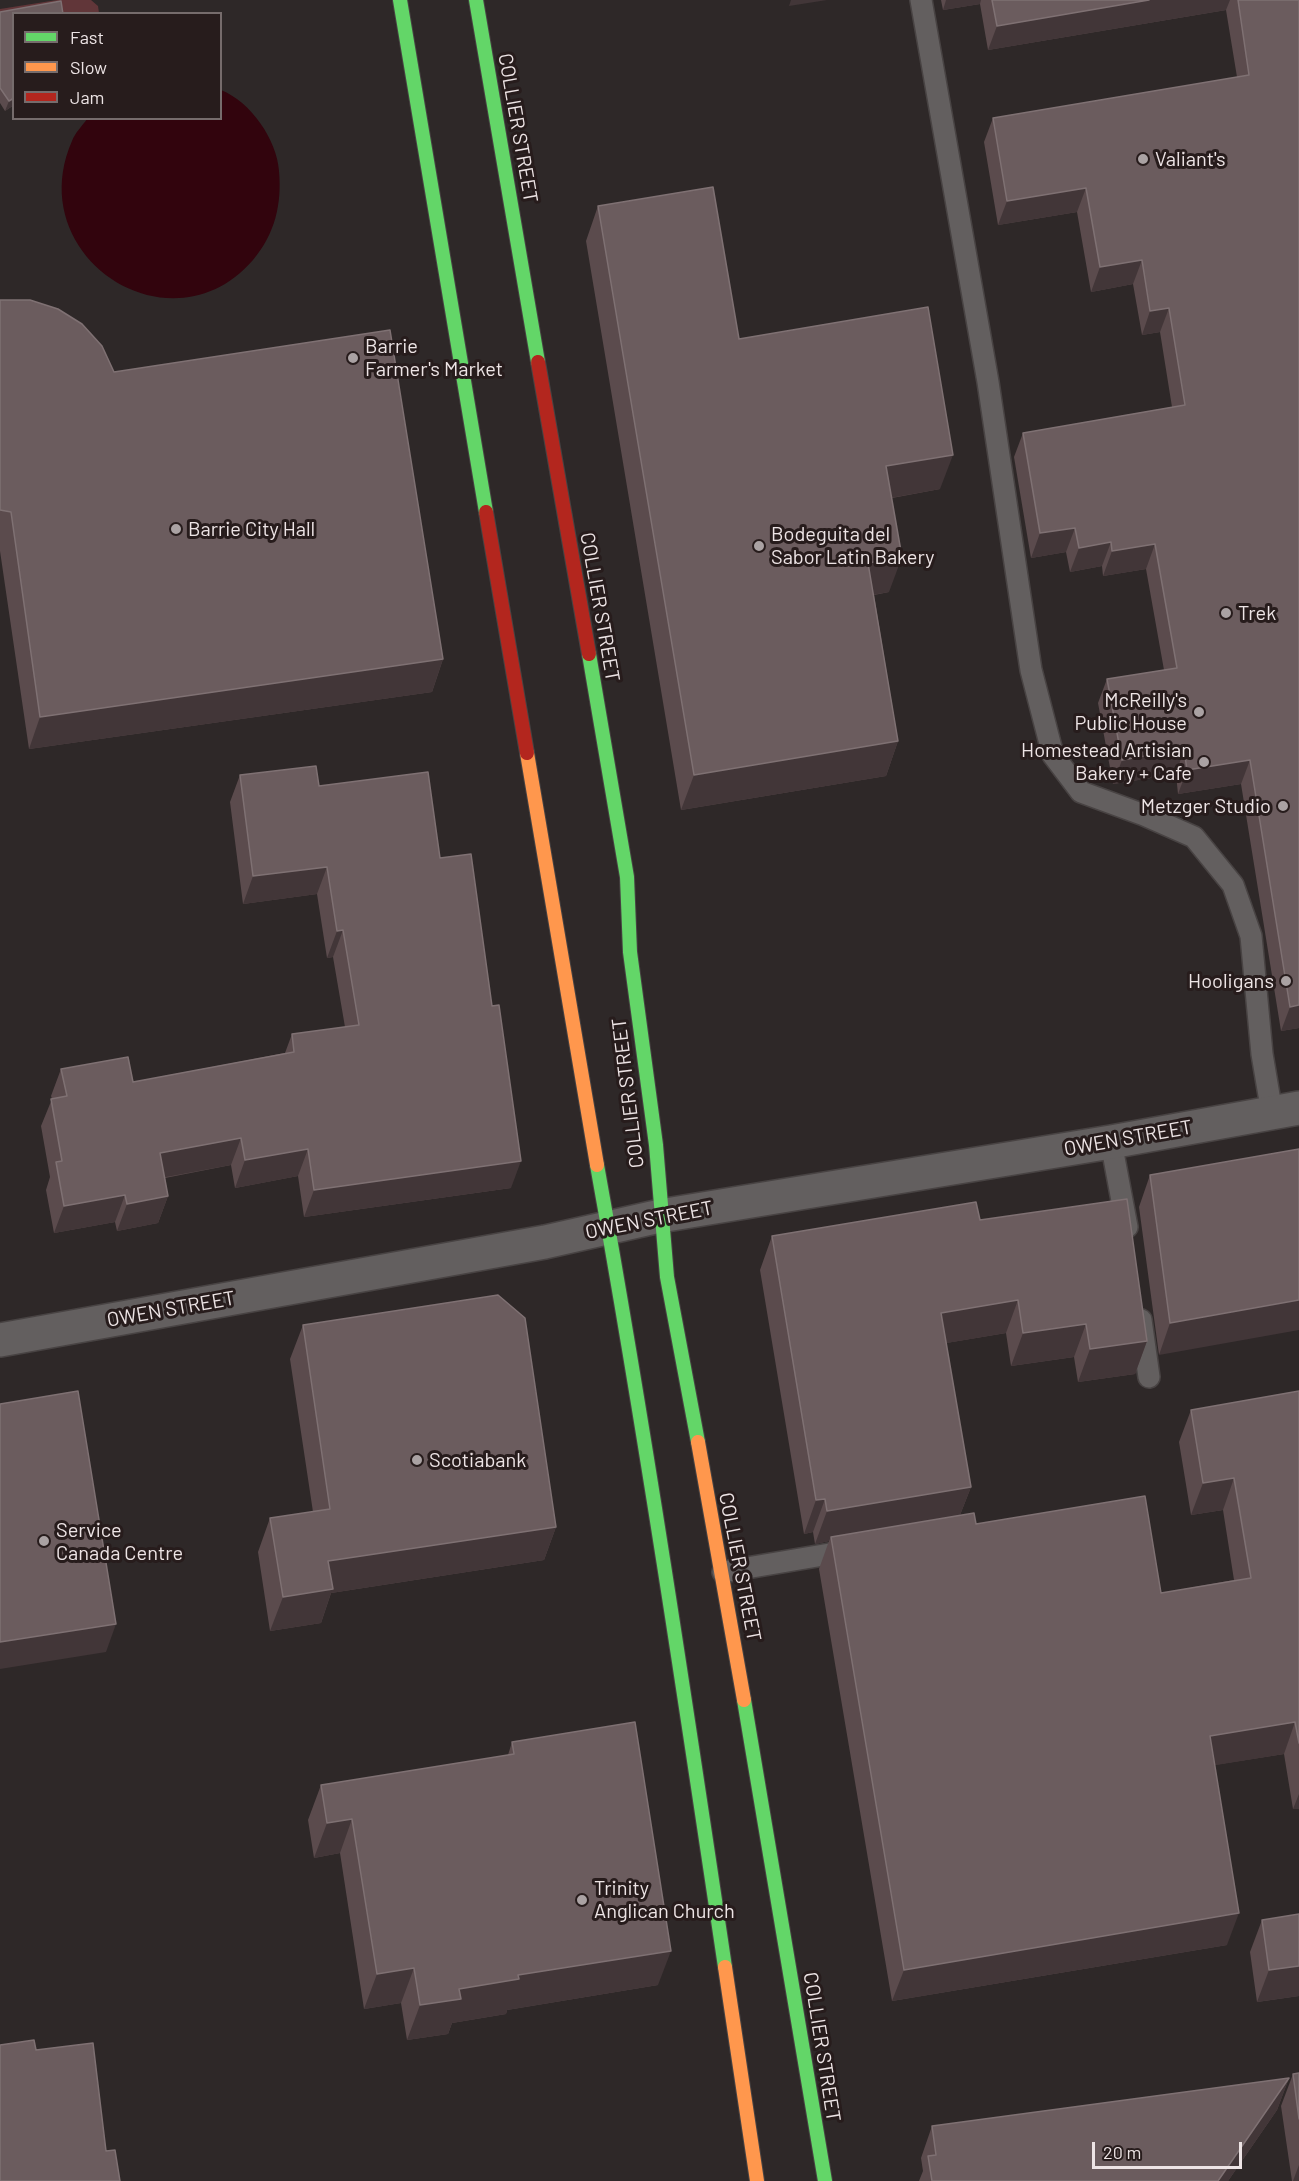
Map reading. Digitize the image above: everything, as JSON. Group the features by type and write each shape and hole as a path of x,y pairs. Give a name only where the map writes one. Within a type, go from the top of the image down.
{"street":[{"name":"COLLIER STREET","path":"400,0 619,1287 675,1634 757,2181"},
{"name":"COLLIER STREET","path":"476,0 627,877 630,952 656,1145 660,1216 667,1277 723,1572 825,2181"},
{"name":"OWEN STREET","path":"0,1340 546,1242 660,1216 1111,1142 1285,1110"}],"lane":[{"path":"921,0 988,382 1031,670 1053,755 1081,792 1144,815 1194,837 1233,885 1251,936 1262,1054 1285,1110"},
{"path":"1111,1142 1130,1243"},
{"path":"1138,1298 1149,1377"},
{"path":"723,1572 871,1547"}],"shaded area":[{"path":"57,0 91,0 98,6 99,12 12,12 12,15 0,22 0,9"},
{"path":"222,91 232,96 242,103 260,123 268,135 277,159 280,183 278,207 267,240 253,260 220,287 183,298 146,295 113,280 85,255 67,222 62,183 75,135 86,120 222,120"}],"building":[{"path":"992,0 1149,0 997,26"},
{"path":"1238,0 1299,0 1299,1005 1290,1007 1250,760 1187,770 1184,749 1122,760 1107,679 1177,668 1155,544 1112,551 1111,542 1079,548 1075,528 1040,533 1023,433 1185,405 1169,308 1150,311 1142,260 1100,267 1086,188 1007,201 993,118 1249,75"},
{"path":"61,1 63,12 12,12 12,99 9,101 0,88 0,12"},
{"name":"Bodeguita del Sabor Latin Bakery","path":"713,187 739,339 928,307 953,455 886,466 902,557 868,563 898,741 694,775 598,206"},
{"name":"Barrie City Hall","path":"0,300 30,300 58,309 82,324 102,346 114,372 390,330 443,659 40,717 11,512 0,510"},
{"path":"316,766 319,786 428,772 440,858 471,854 492,1006 499,1005 521,1161 314,1190 308,1149 245,1160 241,1138 160,1153 168,1196 127,1204 125,1195 64,1206 56,1162 62,1161 51,1099 67,1096 61,1069 128,1057 133,1082 294,1052 292,1034 359,1025 343,930 337,931 327,867 253,876 240,775"},
{"path":"1299,1149 1299,1300 1170,1323 1150,1175"},
{"path":"1127,1199 1147,1341 1090,1349 1086,1324 1023,1333 1018,1300 941,1313 971,1487 827,1511 825,1499 816,1500 772,1236 976,1202 980,1220"},
{"name":"Scotiabank","path":"498,1295 525,1318 556,1527 328,1561 333,1589 283,1597 270,1518 330,1509 303,1325"},
{"name":"Service Canada Centre","path":"78,1391 116,1624 0,1642 0,1404"},
{"path":"1299,1391 1299,1743 1295,1722 1210,1736 1239,1913 904,1970 831,1537 974,1513 976,1524 1145,1496 1161,1593 1251,1578 1234,1478 1203,1483 1191,1410"},
{"name":"Trinity Anglican Church","path":"635,1722 671,1951 518,1975 519,1979 459,1989 461,1999 420,2005 414,1968 377,1974 352,1819 327,1823 321,1785 514,1754 512,1742"},
{"path":"1299,1914 1299,1966 1269,1970 1262,1920"},
{"path":"34,2040 36,2050 93,2043 106,2151 115,2150 120,2181 0,2181 0,2045"},
{"path":"1299,2073 1299,2119 1293,2074"},
{"path":"1289,2078 1218,2181 932,2181 928,2156 936,2155 932,2126"}],"traffic: fast":[{"path":"400,0 486,512"},
{"path":"476,0 538,362"},
{"path":"589,654 627,877 630,952 656,1145 667,1277 698,1442"},
{"path":"597,1165 648,1465 725,1967"},
{"path":"744,1700 825,2181"}],"traffic: slow":[{"path":"527,753 597,1165"},
{"path":"698,1442 744,1700"},
{"path":"725,1967 757,2181"}],"traffic: jam":[{"path":"538,362 589,654"},
{"path":"486,512 527,753"}],"place":[{"name":"Valiant's","path":"1143,159"},
{"name":"Barrie Farmer's Market","path":"353,358"},
{"name":"Barrie City Hall","path":"176,529"},
{"name":"Bodeguita del Sabor Latin Bakery","path":"759,546"},
{"name":"Trek","path":"1226,613"},
{"name":"McReilly's Public House","path":"1199,712"},
{"name":"Homestead Artisian Bakery + Cafe","path":"1204,762"},
{"name":"Metzger Studio","path":"1283,806"},
{"name":"Hooligans","path":"1286,981"},
{"name":"Scotiabank","path":"417,1460"},
{"name":"Service Canada Centre","path":"44,1541"},
{"name":"Trinity Anglican Church","path":"582,1900"}]}
